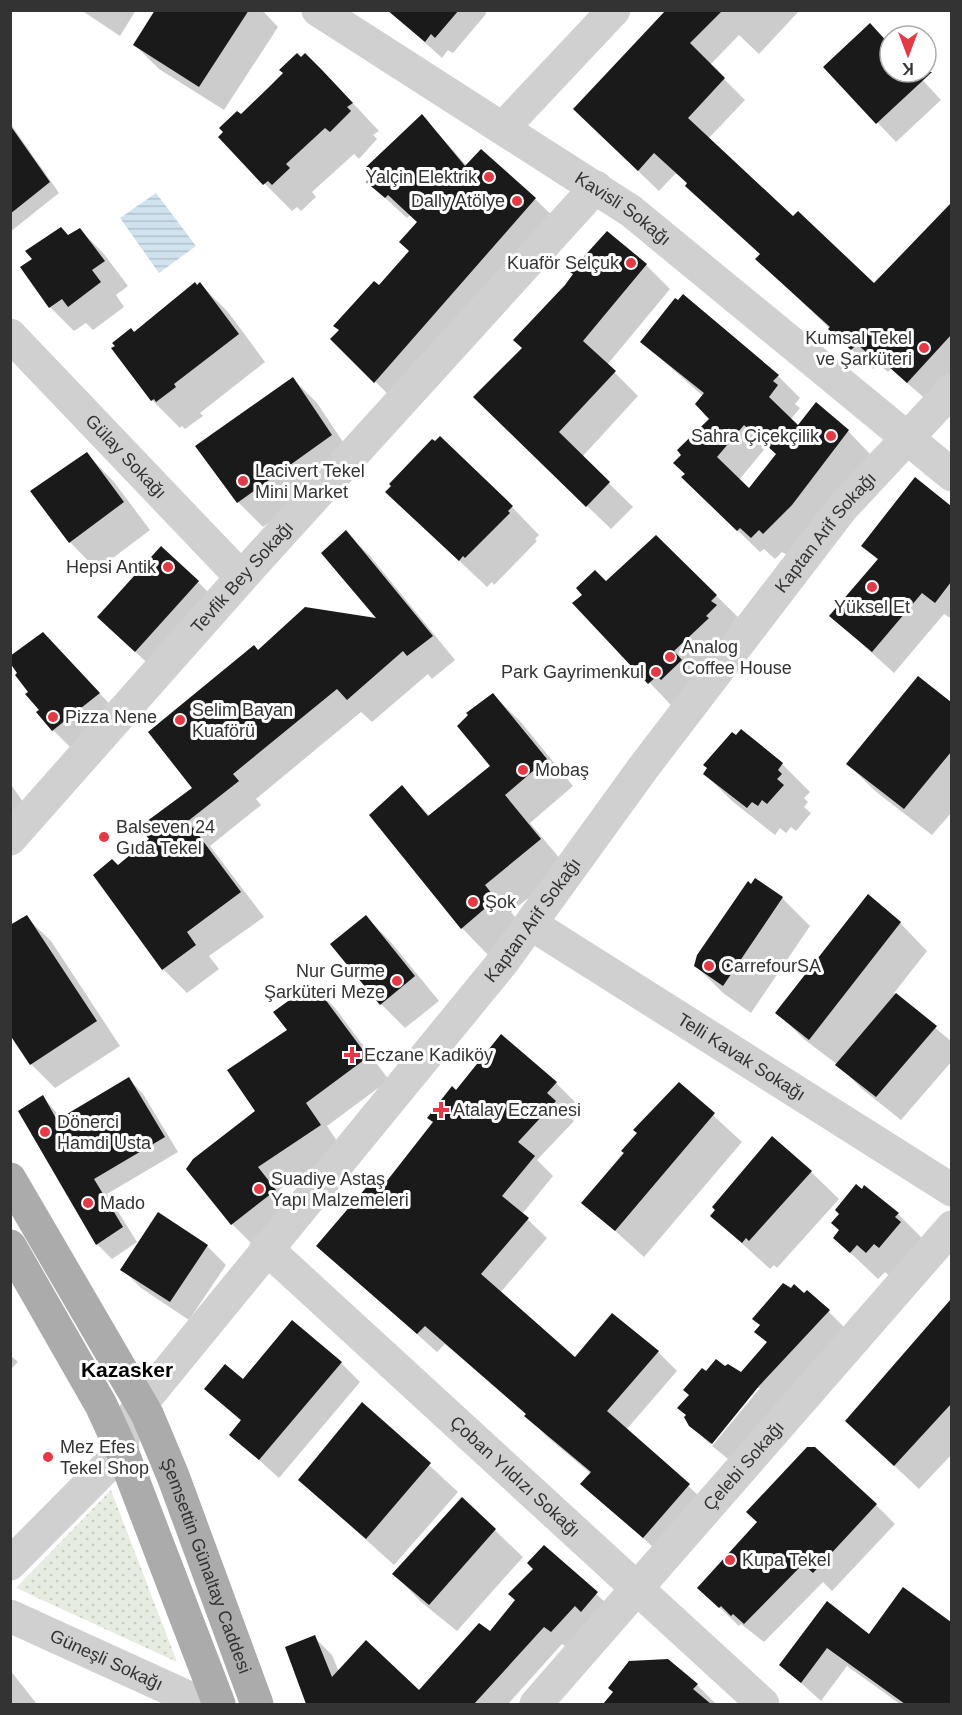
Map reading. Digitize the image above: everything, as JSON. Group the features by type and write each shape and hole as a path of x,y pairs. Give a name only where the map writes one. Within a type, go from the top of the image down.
{"main road":[{"name":"Şemsettin Günaltay Caddesi","path":"10,1179 141,1404 167,1459 257,1704"},
{"name":"Şemsettin Günaltay Caddesi","path":"10,1246 89,1381 122,1451 219,1704"}],"street":[{"name":"Kavisli Sokağı","path":"318,10 596,187 640,219 904,439 951,475"},
{"path":"503,128 614,10"},
{"name":"Tevfik Bey Sokağı","path":"10,838 242,577 596,187"},
{"name":"Gülay Sokağı","path":"10,335 242,577"},
{"name":"Kaptan Arif Sokağı","path":"122,1451 124,1429 141,1404 266,1248 502,963 643,768 811,548 866,480 951,390"},
{"name":"Telli Kavak Sokağı","path":"531,924 951,1190"},
{"name":"Çelebi Sokağı","path":"536,1704 951,1227"},
{"name":"Çoban Yıldızı Sokağı","path":"266,1248 763,1704"},
{"path":"10,1564 122,1451"},
{"name":"Güneşli Sokağı","path":"10,1616 203,1704"}],"shaded area":[{"path":"111,1490 177,1662 16,1588"}],"water":[{"path":"156,193 196,246 159,273 120,218"}],"building":[{"path":"155,10 249,10 199,87 133,45"},
{"path":"387,10 459,10 435,38 431,34 425,42"},
{"path":"666,10 723,10 690,43 725,78 688,118 793,216 798,211 874,283 951,203 951,335 907,383 869,349 866,352 857,344 851,350 828,329 830,327 755,259 760,254 685,186 687,183 654,153 638,171 573,109"},
{"path":"870,23 878,32 878,84 919,84 876,124 823,67"},
{"path":"297,53 301,57 305,53 353,103 347,107 351,111 330,132 325,128 286,164 290,168 272,185 268,181 263,185 218,137 223,132 219,128 237,111 241,114 283,73 279,70"},
{"path":"422,114 465,166 481,149 536,198 374,383 330,339 339,330 333,326 374,281 379,285 409,251 399,242 417,222 388,195 385,198 366,182 373,175 365,168"},
{"path":"10,125 50,182 10,214"},
{"path":"61,227 68,235 80,228 105,261 92,270 101,282 68,307 62,299 49,308 20,267 32,259 25,251"},
{"path":"607,231 647,264 583,341 616,371 559,432 610,482 586,507 473,397 522,348 513,340 565,285 573,274 570,272"},
{"path":"195,282 197,285 200,282 239,334 174,384 176,387 156,402 154,399 151,401 111,348 115,346 112,343 131,328 134,332"},
{"path":"683,294 779,375 773,381 778,385 769,397 798,425 816,402 849,430 792,505 763,534 759,530 751,538 740,528 737,531 681,477 685,474 673,463 681,455 677,450 709,419 695,404 704,393 640,342 675,298 678,300","holes":["744,425 776,454 749,488 717,457"]},
{"path":"293,377 332,435 237,503 195,446"},
{"path":"440,436 513,506 508,511 510,513 465,558 463,556 459,561 385,492 391,486 389,484 432,439 435,441"},
{"path":"87,452 124,502 69,543 30,491"},
{"path":"915,477 951,506 951,582 935,603 922,593 872,652 829,616 878,559 861,546"},
{"path":"346,530 433,636 407,656 403,651 347,700 337,689 233,774 239,781 188,821 241,892 187,932 196,945 162,970 93,875 112,859 118,865 149,839 139,827 192,788 148,732 254,645 258,650 305,607 376,618 321,553"},
{"path":"656,535 717,595 711,601 717,605 706,616 709,618 674,651 682,660 661,680 657,676 648,684 572,603 582,595 576,588 595,570 606,581"},
{"path":"161,546 199,581 135,652 97,617"},
{"path":"43,632 100,693 52,731 36,712 39,710 25,694 28,692 15,675 17,673 10,663 10,656"},
{"path":"918,676 951,702 951,752 904,809 846,764"},
{"path":"493,693 547,759 505,795 541,839 485,885 496,899 461,929 369,815 402,785 428,816 490,766 457,726 468,715 466,713"},
{"path":"741,729 783,763 778,770 782,774 777,779 784,785 767,804 762,800 758,806 752,802 747,808 703,774 707,768 703,765 732,732 736,735"},
{"path":"755,878 783,897 723,986 694,966 697,955 748,881 751,884"},
{"path":"868,894 901,922 809,1040 775,1013"},
{"path":"27,915 97,1021 30,1065 10,1035 10,925"},
{"path":"366,915 415,976 380,1005 330,944"},
{"path":"313,983 368,1057 306,1103 321,1125 258,1167 276,1190 231,1225 186,1169 193,1159 255,1111 227,1070 287,1030 273,1012"},
{"path":"896,993 937,1026 876,1097 835,1065"},
{"path":"501,1034 557,1082 547,1093 556,1101 518,1142 535,1156 502,1196 529,1218 481,1274 575,1357 612,1313 659,1351 607,1411 690,1484 643,1538 580,1484 591,1472 524,1416 526,1414 425,1326 417,1334 316,1246 370,1183 379,1191 433,1122 427,1118 452,1086 456,1090"},
{"path":"129,1077 165,1137 94,1179 123,1227 96,1245 18,1111 43,1095 57,1120"},
{"path":"679,1082 715,1113 615,1231 581,1203 624,1153 621,1151 637,1133 633,1130"},
{"path":"772,1136 812,1171 749,1241 746,1238 742,1243 710,1216 715,1210 712,1207"},
{"path":"856,1184 862,1189 864,1185 899,1213 895,1217 901,1222 879,1248 874,1244 866,1253 857,1245 850,1253 833,1238 839,1230 831,1223 839,1214 835,1210"},
{"path":"158,1212 208,1245 170,1302 120,1270"},
{"path":"783,1283 791,1288 794,1284 804,1293 807,1290 830,1310 759,1386 712,1444 689,1426 684,1417 686,1415 677,1408 689,1395 683,1390 702,1368 706,1371 716,1359 725,1366 728,1364 741,1372 767,1342 754,1332 760,1325 752,1319"},
{"path":"951,1299 951,1404 894,1466 845,1421"},
{"path":"292,1320 342,1362 259,1460 229,1435 241,1420 204,1389 225,1364 243,1379"},
{"path":"362,1402 431,1463 366,1539 298,1480"},
{"path":"807,1447 815,1447 877,1504 813,1573 803,1564 744,1624 721,1606 719,1608 697,1588 757,1522 746,1512"},
{"path":"462,1497 496,1529 429,1605 392,1574"},
{"path":"544,1545 598,1592 581,1612 575,1606 551,1632 544,1627 474,1704 306,1704 285,1647 315,1635 332,1677 366,1640 419,1690 479,1623 490,1631 515,1600 508,1594 533,1569 527,1563"},
{"path":"903,1587 951,1622 951,1704 905,1704 827,1648 801,1683 779,1665 827,1601 869,1634"},
{"path":"668,1659 698,1684 693,1689 711,1704 603,1704 613,1692 608,1688 629,1661"}],"place":[{"name":"Yalçin Elektrik","path":"489,177"},
{"name":"Dally Atölye","path":"517,201"},
{"name":"Kuaför Selçuk","path":"631,263"},
{"name":"Kumsal Tekel ve Şarküteri","path":"924,348"},
{"name":"Sahra Çiçekçilik","path":"831,436"},
{"name":"Lacivert Tekel Mini Market","path":"243,481"},
{"name":"Hepsi Antik","path":"168,567"},
{"name":"Yüksel Et","path":"872,587"},
{"name":"Analog Coffee House","path":"670,657"},
{"name":"Park Gayrimenkul","path":"656,672"},
{"name":"Pizza Nene","path":"53,717"},
{"name":"Selim Bayan Kuaförü","path":"180,720"},
{"name":"Mobaş","path":"523,770"},
{"name":"Balseven 24 Gıda Tekel","path":"104,837"},
{"name":"Şok","path":"473,902"},
{"name":"CarrefourSA","path":"709,966"},
{"name":"Nur Gurme Şarküteri Meze","path":"397,981"},
{"name":"Eczane Kadiköy","path":"352,1055"},
{"name":"Atalay Eczanesi","path":"441,1110"},
{"name":"Dönerci Hamdi Usta","path":"45,1132"},
{"name":"Suadiye Astaş Yapı Malzemeleri","path":"259,1189"},
{"name":"Mado","path":"88,1203"},
{"name":"Mez Efes Tekel Shop","path":"48,1457"},
{"name":"Kupa Tekel","path":"730,1560"}],"district":[{"name":"Kazasker","path":"127,1369"}]}
